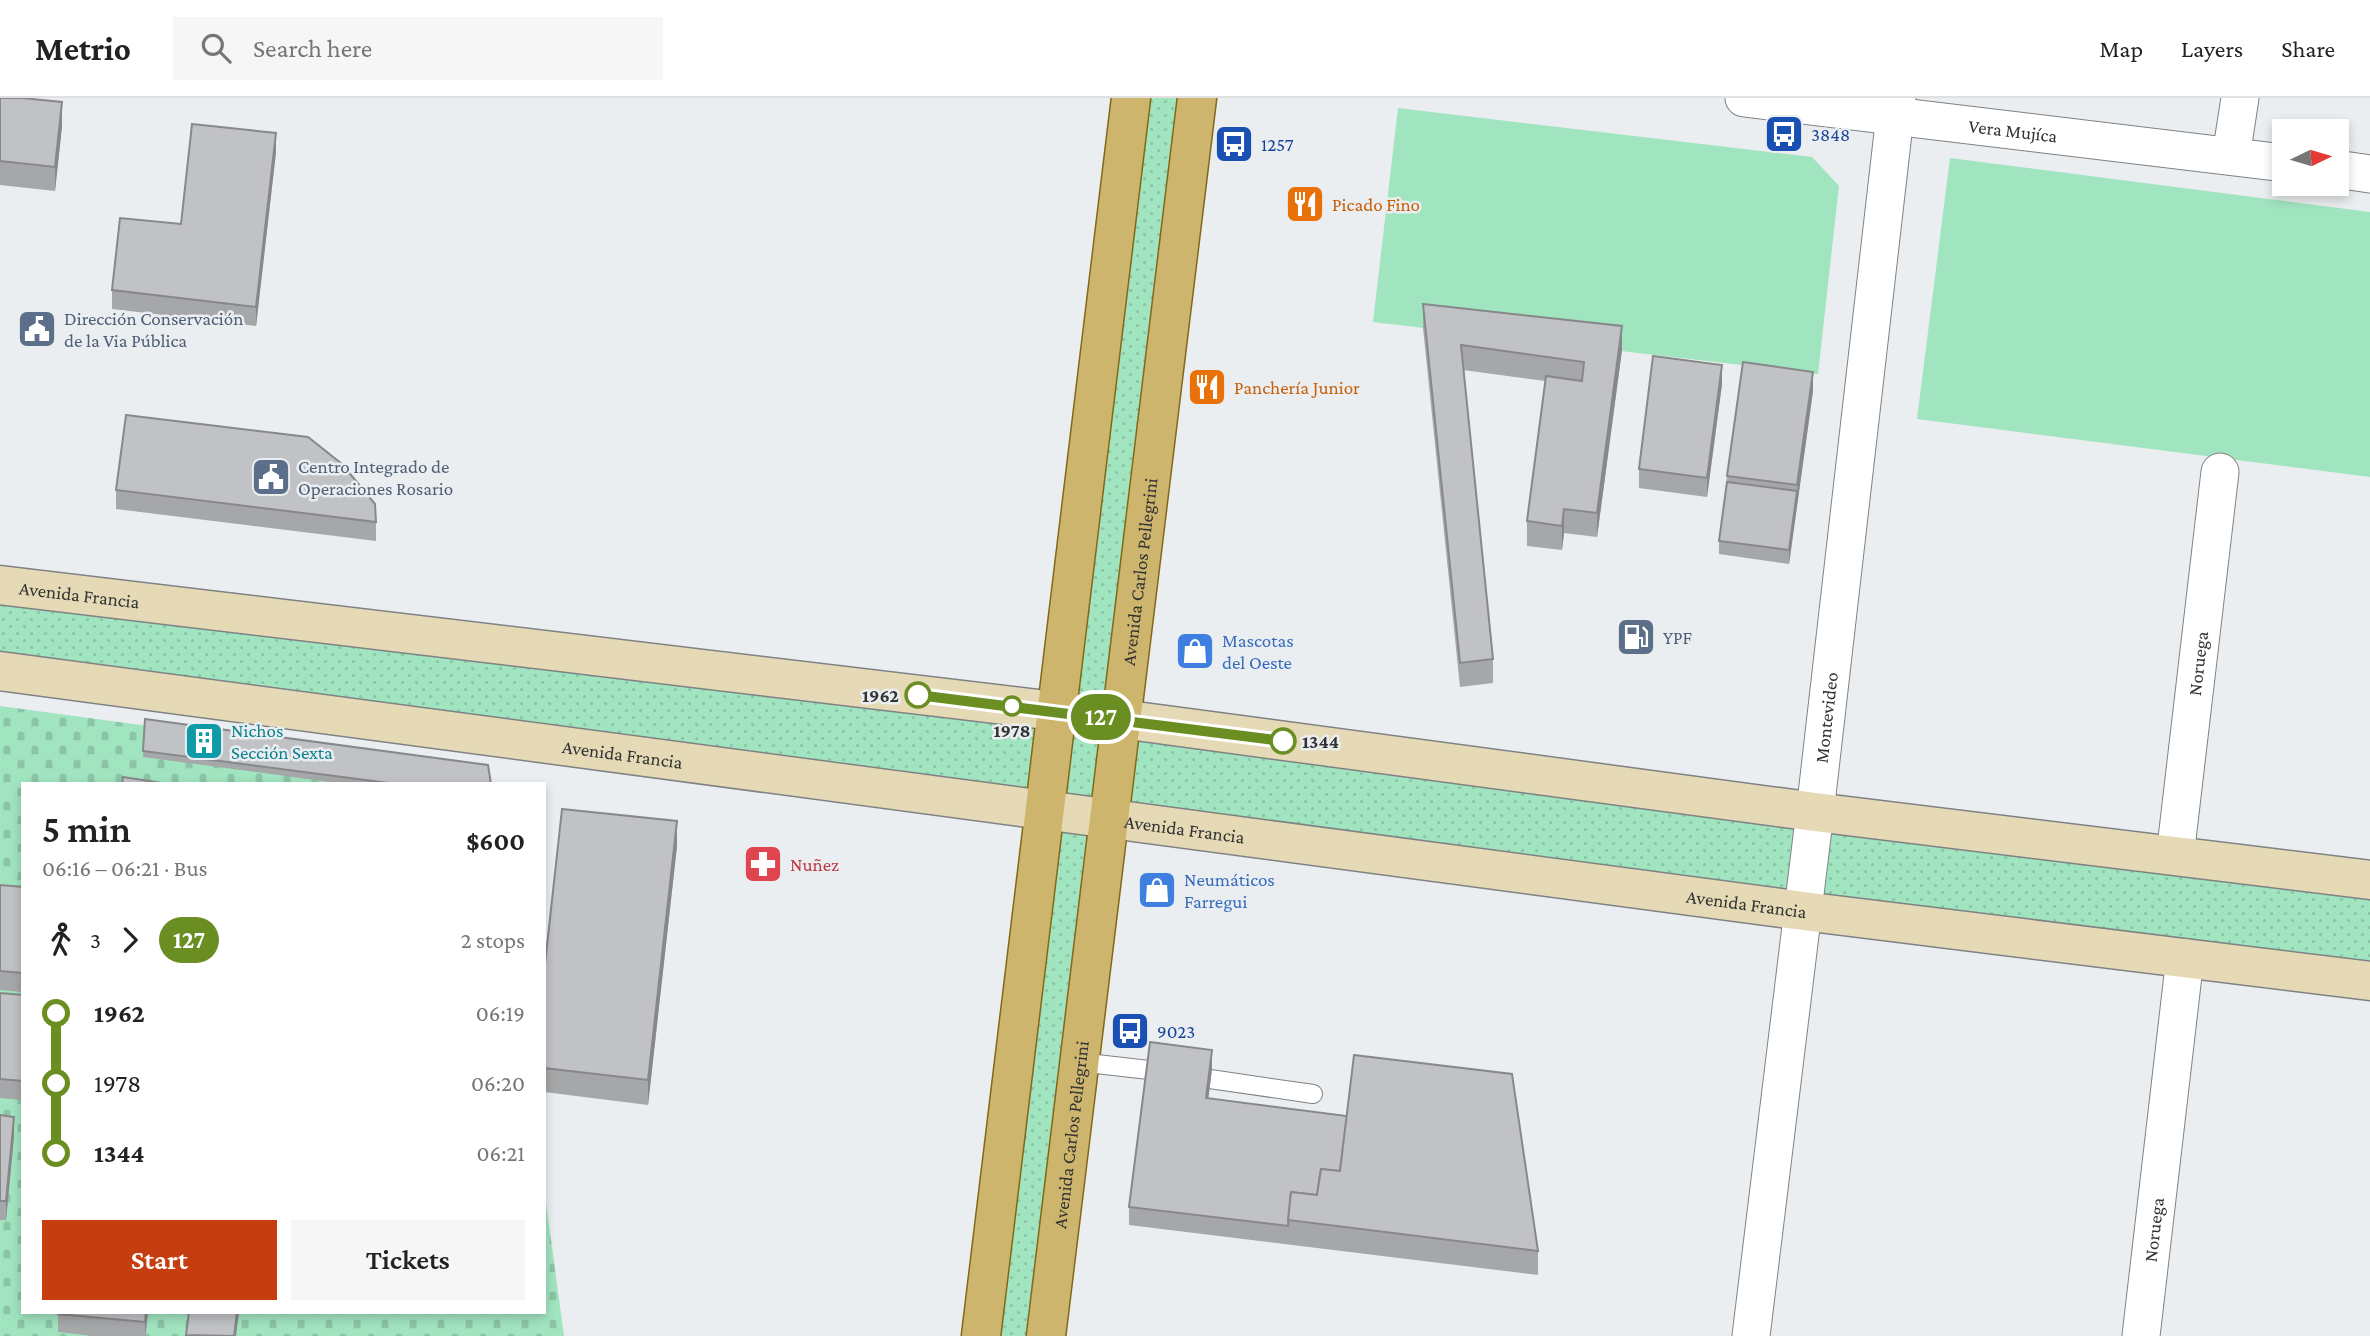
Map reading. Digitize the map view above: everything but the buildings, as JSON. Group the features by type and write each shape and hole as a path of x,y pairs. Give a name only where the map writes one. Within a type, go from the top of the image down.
{"main road":[{"path":"981,1336 1132,98"},
{"name":"Avenida Carlos Pellegrini","path":"1046,1336 1197,98"},
{"name":"Avenida Francia","path":"2,590 1056,711 1815,812 2370,880"},
{"name":"Avenida Francia","path":"0,671 1803,911 2370,981"}],"street":[{"name":"Vera Mujíca","path":"1744,98 1896,107 2272,161"},
{"path":"2231,156 2240,98"},
{"name":"Montevideo","path":"1751,1336 1815,812 1896,107"},
{"path":"2349,171 2370,174"},
{"name":"Noruega","path":"2175,856 2220,472"},
{"name":"Noruega","path":"2141,1336 2185,958"}],"lane":[{"path":"1079,1062 1149,1070"},
{"path":"1210,1079 1313,1094"}],"green space":[{"path":"1132,98 1197,98 1121,719 2370,880 2370,981 1110,817 1046,1336 981,1336 1044,810 0,671 0,585 1056,711"},
{"path":"1398,108 1812,157 1839,186 1818,374 1373,322"},
{"path":"1950,158 2370,212 2370,477 1917,419"},
{"path":"0,706 488,772 490,782 21,782 21,1314 546,1314 546,1203 564,1336 0,1336"}],"bus line":[{"name":"127","path":"918,695 1283,741"}],"place":[{"name":"3848","path":"1784,134"},
{"name":"1257","path":"1234,144"},
{"name":"Picado Fino","path":"1305,204"},
{"name":"Dirección Conservación de la Via Pública","path":"37,329"},
{"name":"Panchería Junior","path":"1207,387"},
{"name":"Centro Integrado de Operaciones Rosario","path":"271,477"},
{"name":"YPF","path":"1636,637"},
{"name":"Mascotas del Oeste","path":"1195,651"},
{"name":"1962","path":"918,695"},
{"name":"1978","path":"1012,706"},
{"name":"Nichos Sección Sexta","path":"204,741"},
{"name":"1344","path":"1283,741"},
{"name":"Nuñez","path":"763,864"},
{"name":"Neumáticos Farregui","path":"1157,890"},
{"name":"9023","path":"1130,1031"}]}
